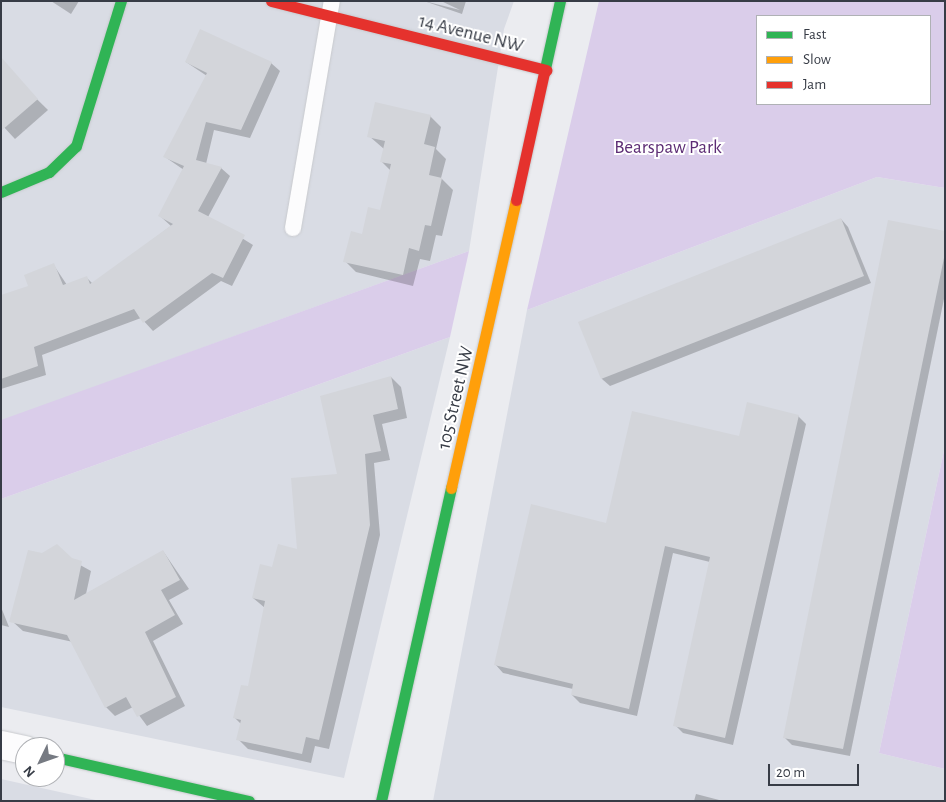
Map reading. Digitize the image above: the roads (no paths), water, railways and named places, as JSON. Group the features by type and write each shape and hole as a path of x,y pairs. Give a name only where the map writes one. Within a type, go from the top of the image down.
{"street":[{"path":"1,192 49,172 76,146 121,1"},
{"name":"14 Avenue NW","path":"271,1 330,9 546,70"},
{"name":"105 Street NW","path":"381,801 560,1"},
{"path":"1,745 15,748"},
{"path":"65,759 249,801"}],"lane":[{"path":"293,228 330,9"}],"park label":[{"name":"Bearspaw Park","path":"668,148"}]}
